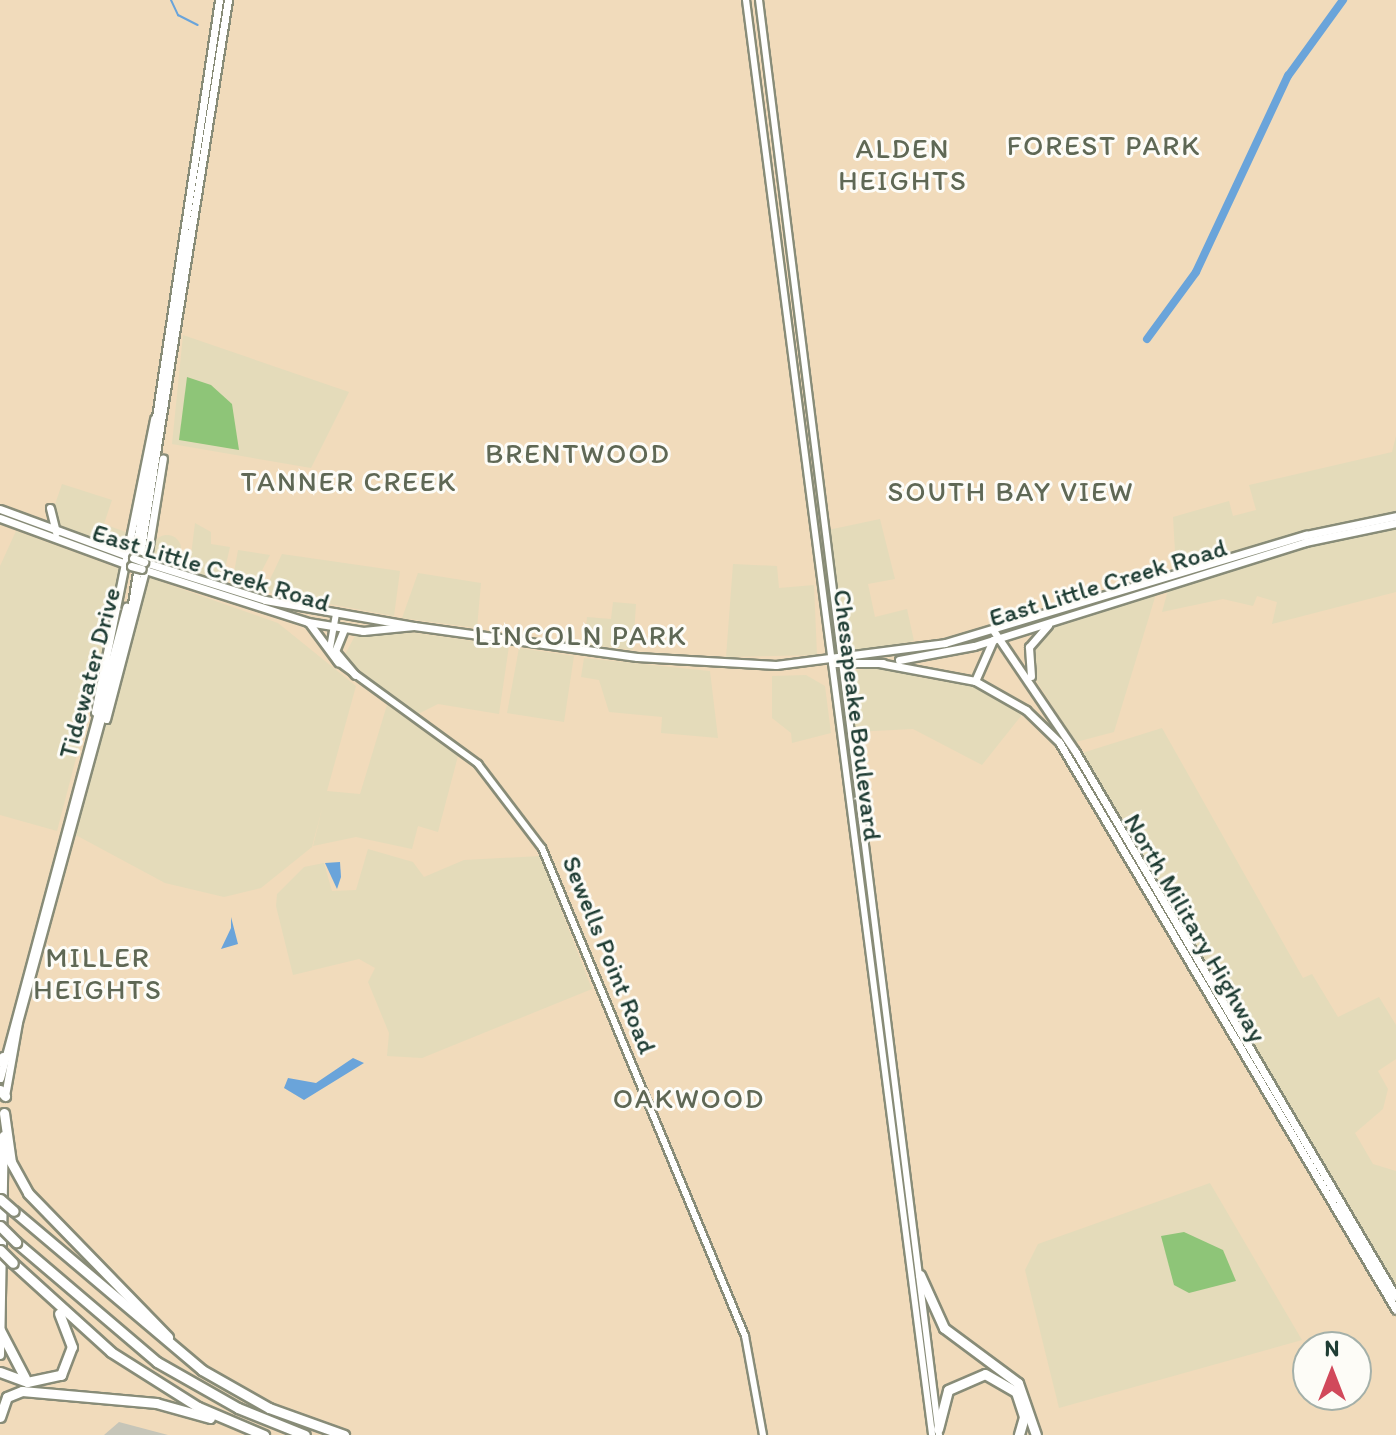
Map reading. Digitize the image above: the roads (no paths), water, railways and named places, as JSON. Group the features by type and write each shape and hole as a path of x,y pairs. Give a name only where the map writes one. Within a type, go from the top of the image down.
{"highway":[{"name":"Tidewater Drive","path":"0,1355 3,1093"},
{"path":"4,1113 11,1162 29,1194 202,1370"},
{"path":"0,1199 202,1370 269,1408 344,1435"},
{"path":"0,1226 135,1346 238,1408 305,1435"},
{"path":"0,1250 53,1303 111,1352 134,1368 264,1435"},
{"path":"920,1275 944,1328 1018,1383 1036,1435"},
{"path":"0,1372 31,1382 54,1380 70,1362 69,1333 53,1303"},
{"path":"0,1330 15,1370 31,1382"},
{"path":"0,1372 45,1394"},
{"path":"936,1433 948,1390 985,1374 1016,1392 1023,1411 1019,1435"},
{"path":"0,1417 13,1393 128,1399 185,1410 251,1435"}],"main road":[{"name":"Tidewater Drive","path":"0,1078 1,1059 128,597 219,0"},
{"name":"Tidewater Drive","path":"3,1093 132,604 228,0"},
{"name":"Chesapeake Boulevard","path":"746,0 830,663 936,1433"},
{"name":"Chesapeake Boulevard","path":"759,0 840,663 920,1275 936,1433"},
{"path":"92,750 110,711 144,566 170,379"},
{"path":"96,716 131,562 161,382"},
{"path":"50,508 57,533"},
{"name":"East Little Creek Road","path":"0,509 131,562"},
{"name":"East Little Creek Road","path":"840,663 993,630 1325,530 1396,516"},
{"name":"East Little Creek Road","path":"0,518 308,622 344,629 414,626"},
{"name":"East Little Creek Road","path":"144,566 336,613 671,660 879,663 993,640 1066,613 1396,523"},
{"path":"336,613 329,644 338,662"},
{"path":"1036,689 1029,647 1066,613"},
{"path":"308,622 338,662"},
{"path":"344,629 335,651 355,675"},
{"path":"975,681 993,640 993,630"},
{"name":"North Military Highway","path":"993,630 1002,637 1036,689 1334,1198 1396,1310"},
{"name":"Sewells Point Road","path":"338,662 478,764 542,848 745,1336 763,1435"},
{"name":"North Military Highway","path":"879,663 975,681 996,691 1037,720 1073,761 1334,1198"},
{"path":"982,665 996,691"},
{"name":"North Military Highway","path":"1357,1238 1396,1297"}],"water":[{"path":"340,862 341,877 337,889 325,863"},
{"path":"231,917 238,944 221,949 231,928"},
{"path":"353,1058 364,1063 304,1100 284,1088 288,1078 316,1083"}],"waterway":[{"path":"171,0 178,15 198,25"},
{"path":"1147,339 1196,272 1288,76 1343,0"}],"district":[{"name":"FOREST PARK","path":"1104,145"},
{"name":"ALDEN HEIGHTS","path":"903,164"},
{"name":"BRENTWOOD","path":"578,453"},
{"name":"TANNER CREEK","path":"349,481"},
{"name":"SOUTH BAY VIEW","path":"1011,491"},
{"name":"LINCOLN PARK","path":"581,635"},
{"name":"MILLER HEIGHTS","path":"98,973"},
{"name":"OAKWOOD","path":"689,1098"}]}
